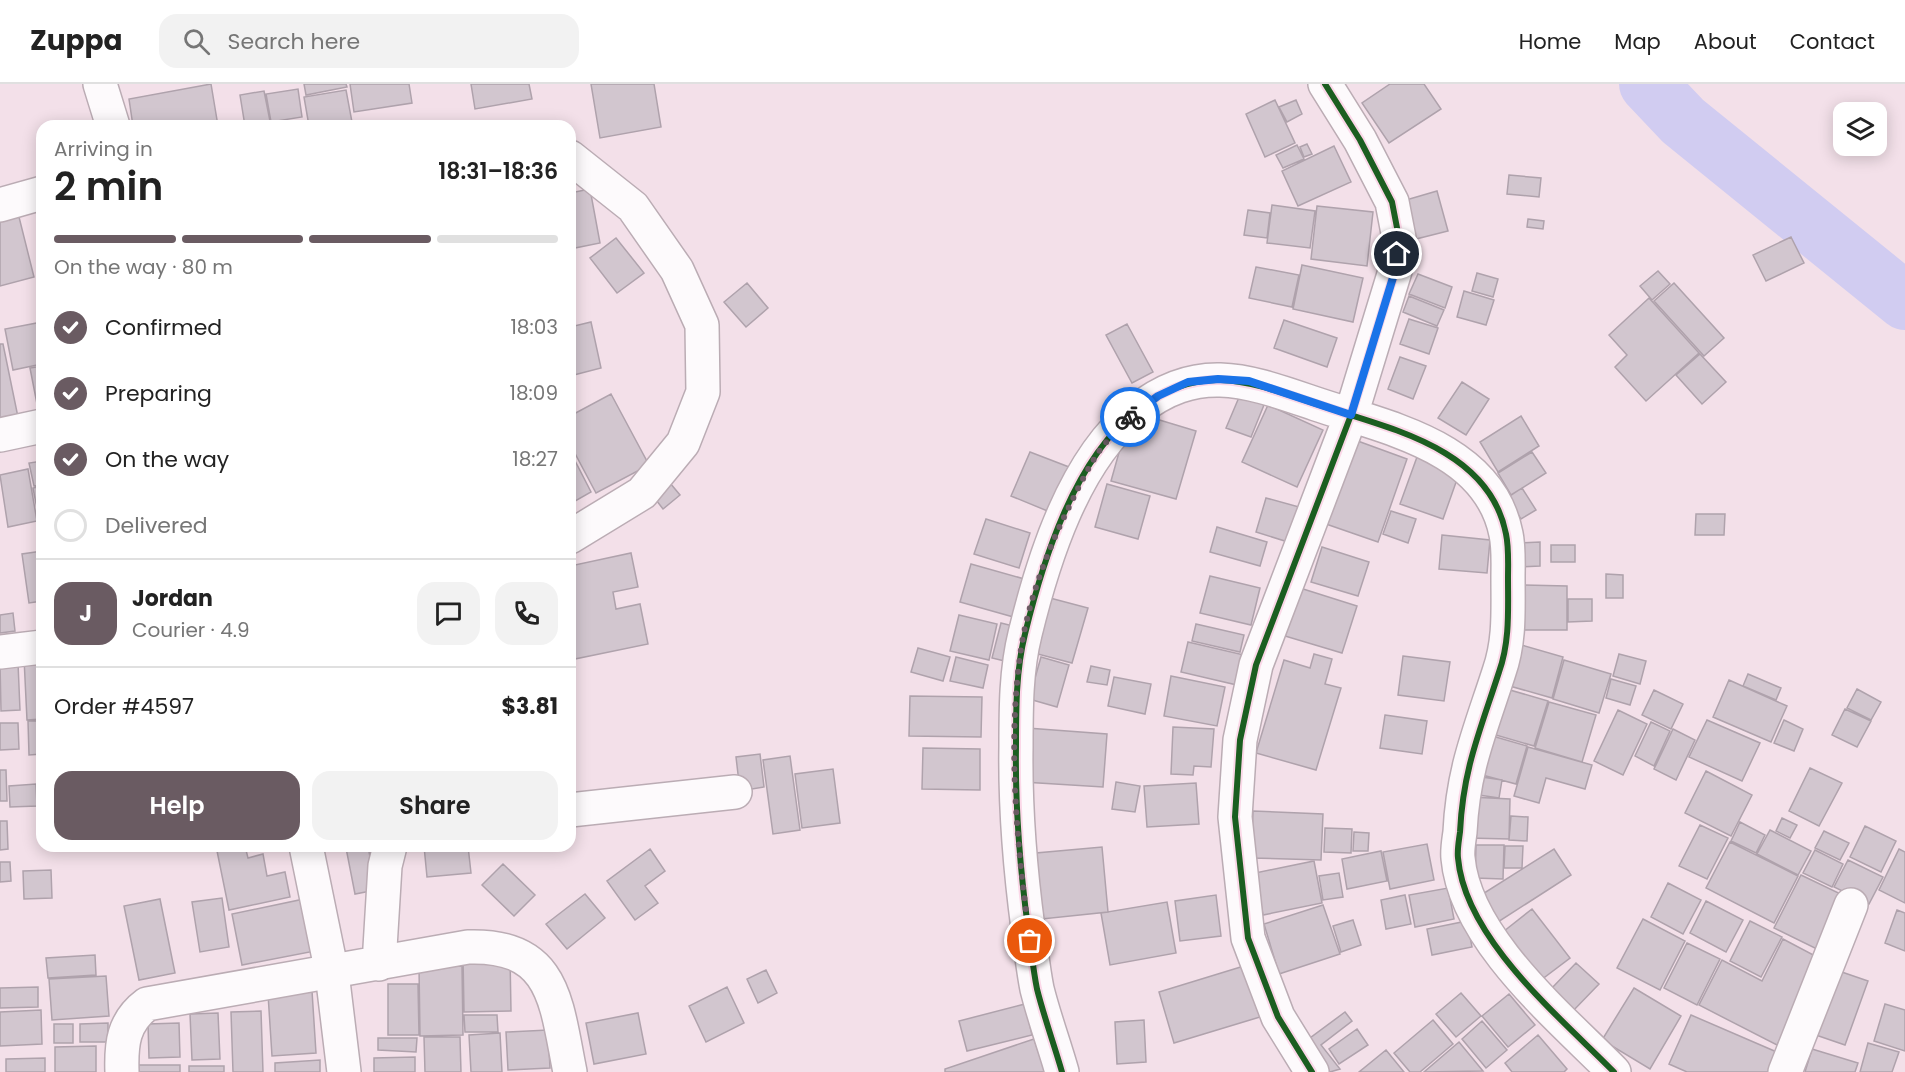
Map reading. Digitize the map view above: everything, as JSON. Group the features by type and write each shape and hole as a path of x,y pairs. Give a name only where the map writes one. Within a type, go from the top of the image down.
{"street":[{"path":"100,84 111,120"},
{"path":"1312,1072 1278,1017 1248,938 1235,817 1240,740 1256,665 1351,415 1395,271 1399,238 1392,202 1360,140 1325,84"},
{"path":"576,162 633,207 677,270 702,325 703,381 703,392 683,443 642,493 576,533"},
{"path":"0,206 36,195"},
{"path":"1062,1072 1037,986 1021,874 1016,783 1016,710 1021,649 1035,592 1056,532 1102,447 1134,413 1188,382 1249,381 1411,435 1457,460 1483,486 1500,512 1507,536 1506,648 1466,769 1458,859 1479,924 1519,975 1614,1072"},
{"path":"0,435 36,427"},
{"path":"0,652 36,648"},
{"path":"576,809 735,792"},
{"path":"307,852 332,973 344,1072"},
{"path":"379,964 385,866 388,852"},
{"path":"1785,1072 1851,905"},
{"path":"122,1072 121,1042 132,1018 147,1004 332,973 468,947 489,946 512,951 533,965 549,982 557,1007 570,1072"}],"building":[{"path":"211,84 217,120 132,120 129,99"},
{"path":"304,84 346,84 347,87 306,95"},
{"path":"350,84 409,84 412,103 354,112"},
{"path":"471,84 529,84 532,99 475,109"},
{"path":"591,84 654,84 661,127 600,138"},
{"path":"1390,84 1424,84 1441,109 1389,143 1362,103"},
{"path":"298,89 302,117 271,120 266,94"},
{"path":"346,90 352,120 308,120 304,97"},
{"path":"264,91 270,120 244,120 240,95"},
{"path":"1275,100 1295,143 1265,157 1246,114"},
{"path":"1296,100 1302,114 1287,122 1279,107"},
{"path":"1307,144 1312,154 1304,157 1300,147"},
{"path":"1297,145 1304,159 1283,168 1276,155"},
{"path":"1334,146 1351,182 1298,206 1282,171"},
{"path":"1509,175 1541,178 1539,197 1507,194"},
{"path":"590,189 600,243 576,248 576,192"},
{"path":"1437,191 1448,231 1416,239 1406,200"},
{"path":"1272,205 1315,211 1310,248 1267,243"},
{"path":"1317,206 1373,212 1367,266 1311,259"},
{"path":"1248,210 1270,213 1267,238 1244,235"},
{"path":"18,213 34,277 0,286 0,218"},
{"path":"1528,219 1544,221 1543,229 1527,227"},
{"path":"1791,237 1804,263 1766,281 1753,255"},
{"path":"616,238 644,273 617,293 590,258"},
{"path":"1302,265 1363,278 1353,322 1293,309"},
{"path":"1256,267 1299,275 1292,307 1249,298"},
{"path":"1658,271 1670,284 1652,300 1640,286"},
{"path":"1477,273 1498,279 1493,297 1472,291"},
{"path":"1418,274 1452,287 1445,308 1409,294"},
{"path":"747,283 768,308 746,327 724,302"},
{"path":"1674,283 1724,338 1704,356 1654,301"},
{"path":"1464,291 1494,300 1486,325 1457,317"},
{"path":"1409,296 1444,310 1437,326 1403,312"},
{"path":"1649,298 1699,353 1646,401 1615,367 1627,355 1609,335"},
{"path":"1409,319 1438,328 1429,354 1400,344"},
{"path":"1284,320 1337,338 1327,367 1274,348"},
{"path":"591,322 601,368 576,374 576,326"},
{"path":"36,323 36,365 13,370 5,329"},
{"path":"1127,324 1153,372 1132,383 1106,335"},
{"path":"0,344 3,344 19,422 0,426"},
{"path":"1700,354 1726,382 1702,404 1676,375"},
{"path":"1400,357 1426,366 1413,399 1388,389"},
{"path":"36,367 36,399 30,368"},
{"path":"1462,382 1489,399 1466,435 1438,418"},
{"path":"611,394 649,465 596,493 576,455 576,413"},
{"path":"1240,395 1264,405 1251,437 1226,428"},
{"path":"1268,405 1323,430 1297,487 1242,462"},
{"path":"1143,415 1196,431 1176,499 1111,481 1127,424"},
{"path":"1521,416 1539,446 1498,472 1480,442"},
{"path":"1355,440 1407,459 1378,542 1326,524"},
{"path":"1030,452 1069,467 1050,512 1011,496"},
{"path":"1532,452 1546,473 1511,495 1498,473"},
{"path":"1417,457 1460,471 1443,519 1400,504"},
{"path":"36,462 36,486 34,486 29,463"},
{"path":"576,463 591,492 576,501"},
{"path":"28,469 36,521 8,527 0,475"},
{"path":"670,483 680,495 663,509 653,496"},
{"path":"1107,484 1150,496 1138,539 1095,527"},
{"path":"36,487 36,504 33,488"},
{"path":"1522,488 1536,510 1521,519 1507,498"},
{"path":"1266,498 1299,507 1288,542 1256,532"},
{"path":"1391,511 1416,519 1408,543 1383,534"},
{"path":"1696,514 1725,514 1724,535 1695,535"},
{"path":"986,519 1030,533 1019,568 974,554"},
{"path":"1217,527 1267,542 1260,566 1210,552"},
{"path":"1442,535 1490,540 1487,573 1439,569"},
{"path":"1540,542 1540,566 1519,567 1520,543"},
{"path":"1551,545 1575,545 1575,562 1551,562"},
{"path":"1322,547 1369,562 1358,596 1311,582"},
{"path":"36,552 36,602 29,603 22,554"},
{"path":"631,553 638,587 613,592 616,609 640,604 648,644 576,659 576,565"},
{"path":"971,564 1028,580 1017,618 960,602"},
{"path":"1606,574 1623,575 1623,598 1606,598"},
{"path":"1210,576 1260,588 1251,625 1200,613"},
{"path":"1518,585 1567,586 1567,630 1518,630"},
{"path":"1300,588 1357,606 1342,653 1285,636"},
{"path":"1050,598 1088,608 1072,663 1034,653"},
{"path":"1568,599 1592,599 1592,621 1568,622"},
{"path":"13,613 15,631 0,633 0,615"},
{"path":"959,615 997,624 989,660 950,651"},
{"path":"1001,623 1021,628 1013,663 992,658"},
{"path":"1196,624 1244,635 1240,652 1192,641"},
{"path":"1188,642 1244,655 1237,685 1181,672"},
{"path":"1518,644 1563,657 1552,698 1506,685"},
{"path":"918,648 950,657 943,681 911,672"},
{"path":"1314,654 1332,659 1325,684 1341,688 1316,770 1256,753 1284,660 1310,668"},
{"path":"1619,654 1646,661 1640,684 1613,676"},
{"path":"1403,656 1450,662 1444,701 1398,695"},
{"path":"36,657 36,719 27,720 24,658"},
{"path":"956,657 988,665 983,688 950,681"},
{"path":"1041,657 1069,665 1057,707 1029,699"},
{"path":"1564,660 1611,674 1599,713 1553,699"},
{"path":"0,663 18,663 20,710 1,711"},
{"path":"1091,666 1110,670 1107,685 1087,682"},
{"path":"1748,674 1781,688 1776,700 1743,686"},
{"path":"1171,676 1225,687 1217,726 1164,716"},
{"path":"1114,677 1151,684 1145,714 1108,706"},
{"path":"1611,679 1636,686 1630,705 1606,698"},
{"path":"1729,680 1787,706 1771,742 1713,717"},
{"path":"1503,688 1548,701 1534,746 1489,733"},
{"path":"1857,689 1881,702 1871,720 1847,708"},
{"path":"1654,690 1683,704 1671,729 1642,715"},
{"path":"910,696 982,697 981,737 909,736"},
{"path":"1549,702 1596,715 1582,762 1535,748"},
{"path":"1845,709 1871,721 1857,747 1832,735"},
{"path":"1618,710 1647,724 1623,775 1594,761"},
{"path":"1385,715 1427,721 1422,754 1380,748"},
{"path":"1707,720 1760,743 1742,781 1689,757"},
{"path":"1784,720 1803,729 1794,751 1774,743"},
{"path":"28,721 36,721 36,754 29,755"},
{"path":"1651,722 1670,731 1654,766 1635,756"},
{"path":"0,723 18,723 19,749 0,750"},
{"path":"1173,727 1214,729 1211,767 1194,766 1193,775 1171,774"},
{"path":"1027,728 1107,734 1103,787 1023,782"},
{"path":"1673,729 1695,740 1676,780 1654,769"},
{"path":"1482,733 1527,746 1516,784 1471,772"},
{"path":"1528,747 1592,765 1585,789 1546,778 1539,803 1514,796"},
{"path":"923,748 980,749 980,790 922,789"},
{"path":"760,754 764,787 740,791 736,757"},
{"path":"790,756 800,830 773,834 763,760"},
{"path":"1810,768 1842,783 1819,826 1789,811"},
{"path":"833,769 840,823 802,828 795,774"},
{"path":"0,770 6,770 7,801 0,801"},
{"path":"1706,771 1752,795 1731,836 1685,813"},
{"path":"1475,776 1502,780 1499,798 1472,794"},
{"path":"1116,782 1140,786 1135,812 1112,809"},
{"path":"1196,783 1199,824 1147,827 1144,786"},
{"path":"36,784 36,806 10,807 9,786"},
{"path":"1470,797 1510,799 1509,839 1468,838"},
{"path":"1253,811 1323,814 1321,860 1251,858"},
{"path":"1511,816 1528,817 1527,841 1509,840"},
{"path":"1782,818 1797,825 1790,838 1776,831"},
{"path":"0,821 7,821 8,849 0,850"},
{"path":"1740,822 1765,835 1756,853 1731,841"},
{"path":"1700,825 1728,838 1707,879 1679,866"},
{"path":"1865,826 1896,841 1881,872 1850,857"},
{"path":"1325,828 1352,829 1351,853 1324,852"},
{"path":"1770,830 1811,851 1798,875 1757,854"},
{"path":"1824,831 1849,843 1840,860 1815,848"},
{"path":"1354,832 1369,833 1368,851 1353,851"},
{"path":"1730,842 1798,876 1774,923 1706,888"},
{"path":"1427,844 1434,880 1390,889 1383,852"},
{"path":"1476,845 1504,845 1503,879 1475,878"},
{"path":"1505,846 1523,846 1522,868 1504,868"},
{"path":"1102,847 1108,912 1042,919 1036,853"},
{"path":"650,849 665,871 645,886 658,903 635,920 607,881"},
{"path":"1554,849 1571,875 1498,922 1481,895"},
{"path":"1899,849 1905,852 1905,903 1879,890"},
{"path":"1815,850 1843,864 1832,887 1803,873"},
{"path":"1381,851 1387,881 1347,889 1342,859"},
{"path":"217,852 246,852 248,858 263,854 267,876 285,872 290,897 229,910"},
{"path":"347,852 369,852 376,890 355,894"},
{"path":"425,852 469,852 471,873 427,877"},
{"path":"1848,860 1883,877 1869,904 1834,887"},
{"path":"1314,861 1322,903 1263,915 1255,873"},
{"path":"0,862 10,862 11,881 0,882"},
{"path":"503,864 535,895 514,916 482,885"},
{"path":"51,870 52,898 24,899 23,871"},
{"path":"1339,873 1343,897 1323,900 1319,876"},
{"path":"1801,875 1849,898 1823,952 1774,928"},
{"path":"1668,883 1701,900 1683,934 1651,917"},
{"path":"1448,888 1454,919 1415,927 1409,895"},
{"path":"585,894 605,918 567,949 546,924"},
{"path":"1216,895 1221,936 1180,941 1175,901"},
{"path":"1405,895 1411,924 1386,929 1381,900"},
{"path":"222,898 229,947 200,952 192,902"},
{"path":"160,899 175,973 139,980 124,906"},
{"path":"304,899 315,951 242,965 232,914"},
{"path":"1706,901 1743,920 1726,952 1690,933"},
{"path":"1167,902 1176,953 1110,965 1101,913"},
{"path":"1323,905 1340,954 1279,974 1264,924"},
{"path":"1532,909 1570,958 1537,983 1499,935"},
{"path":"1897,910 1905,913 1905,951 1885,943"},
{"path":"1643,919 1685,941 1660,990 1617,968"},
{"path":"1353,920 1361,945 1341,952 1333,926"},
{"path":"1467,921 1472,947 1432,955 1427,929"},
{"path":"1750,921 1782,937 1761,977 1730,961"},
{"path":"1783,939 1821,959 1777,1045 1699,1005 1722,960 1762,981"},
{"path":"1687,943 1720,959 1697,1005 1664,988"},
{"path":"95,955 96,975 48,978 46,958"},
{"path":"463,957 510,957 511,1011 464,1012"},
{"path":"1576,963 1599,984 1572,1012 1550,990"},
{"path":"462,966 463,1035 420,1036 419,967"},
{"path":"1244,966 1260,1017 1174,1043 1159,992"},
{"path":"1833,969 1868,981 1845,1045 1810,1033"},
{"path":"766,970 777,993 758,1003 747,979"},
{"path":"106,976 109,1016 52,1020 49,979"},
{"path":"388,984 418,984 419,1035 388,1035"},
{"path":"38,987 38,1007 0,1008 0,988"},
{"path":"727,987 744,1023 706,1042 689,1006"},
{"path":"1634,988 1681,1016 1650,1069 1602,1040"},
{"path":"312,991 316,1053 272,1056 268,994"},
{"path":"1461,993 1481,1016 1456,1037 1436,1014"},
{"path":"1509,994 1535,1025 1508,1047 1482,1016"},
{"path":"1025,1004 1032,1035 967,1051 959,1021"},
{"path":"1885,1004 1905,1010 1905,1051 1874,1041"},
{"path":"41,1010 42,1044 0,1046 0,1012"},
{"path":"261,1011 263,1072 233,1072 231,1012"},
{"path":"1345,1012 1352,1021 1321,1045 1340,1069 1330,1072 1306,1041"},
{"path":"218,1013 220,1059 192,1060 190,1014"},
{"path":"638,1013 646,1054 594,1064 586,1023"},
{"path":"464,1015 497,1015 498,1032 465,1032"},
{"path":"1691,1015 1779,1053 1771,1072 1687,1072 1669,1064"},
{"path":"1144,1020 1146,1062 1117,1064 1115,1022"},
{"path":"1433,1020 1453,1044 1420,1072 1410,1072 1394,1053"},
{"path":"1482,1021 1507,1050 1486,1068 1462,1039"},
{"path":"108,1023 108,1042 80,1042 80,1024"},
{"path":"179,1023 180,1057 149,1058 148,1024"},
{"path":"54,1024 73,1024 73,1043 54,1043"},
{"path":"1357,1029 1368,1045 1339,1064 1329,1049"},
{"path":"548,1030 550,1068 508,1070 506,1032"},
{"path":"500,1033 502,1072 471,1072 469,1035"},
{"path":"1538,1035 1567,1069 1564,1072 1512,1072 1505,1063"},
{"path":"424,1037 460,1037 461,1072 425,1072"},
{"path":"378,1038 417,1038 416,1052 378,1050"},
{"path":"1034,1039 1045,1072 945,1072 945,1069"},
{"path":"1459,1042 1483,1071 1424,1072"},
{"path":"1868,1043 1899,1052 1892,1072 1860,1072"},
{"path":"96,1046 96,1072 55,1072 55,1047"},
{"path":"1812,1049 1858,1063 1855,1072 1805,1072"},
{"path":"1386,1050 1404,1072 1359,1072"},
{"path":"415,1057 415,1072 374,1072 374,1058"},
{"path":"45,1058 45,1072 6,1072 6,1059"},
{"path":"320,1060 320,1072 275,1072 275,1063"},
{"path":"138,1065 180,1065 180,1072 138,1072"},
{"path":"189,1066 224,1066 224,1072 189,1072"}],"waterway":[{"path":"1648,84 1683,121 1905,301"}],"cycle path":[{"path":"1312,1072 1278,1017 1248,938 1235,817 1240,740 1256,665 1351,415 1395,271 1399,238 1392,202 1360,140 1325,84"},
{"path":"1062,1072 1037,989 1020,860 1016,792 1016,718 1018,676 1025,634 1041,575 1064,513 1095,456 1114,432 1136,411 1159,395 1181,386 1203,381 1224,380 1268,388 1373,422 1431,445 1457,461 1479,480 1496,504 1508,545 1507,637 1503,660 1479,732 1465,789 1458,848 1464,888 1478,918 1496,947 1518,975 1614,1072"}],"way so far":[{"path":"1030,941 1021,874 1016,783 1016,710 1021,649 1035,592 1056,532 1102,447 1130,417"}],"route":[{"path":"1130,417 1158,396 1188,382 1218,379 1249,381 1351,415 1395,271 1397,254"}]}
